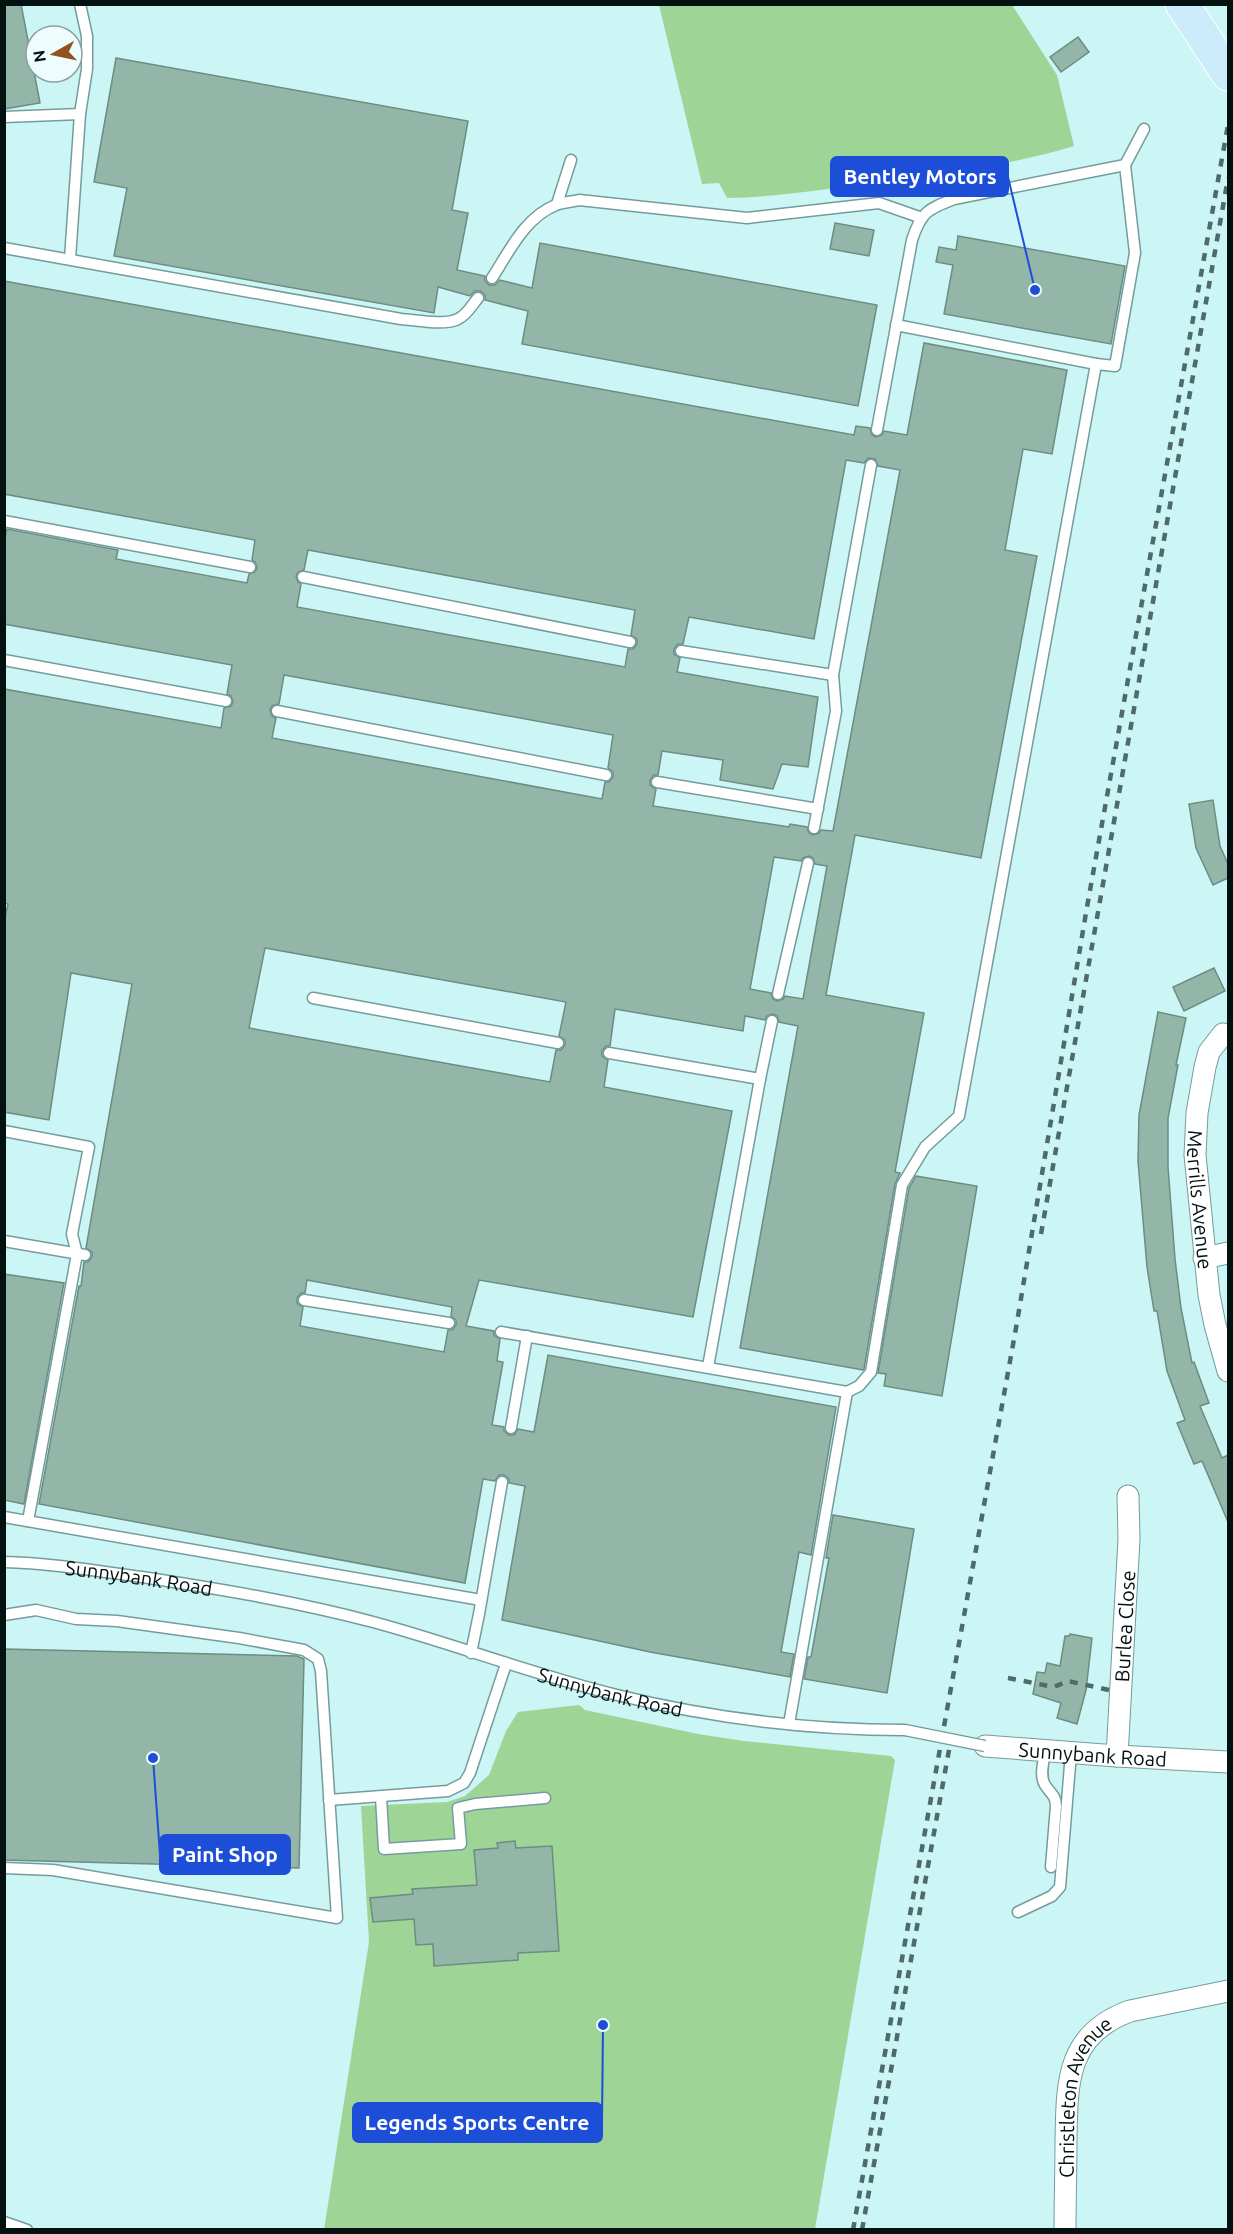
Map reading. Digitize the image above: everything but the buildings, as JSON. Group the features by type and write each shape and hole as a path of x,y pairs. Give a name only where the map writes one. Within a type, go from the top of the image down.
{"main road":[{"path":"1182,4 1228,74"}],"street":[{"name":"Merrills Avenue","path":"1223,1034 1209,1052 1197,1113 1195,1155 1204,1258 1215,1325 1228,1371"},
{"path":"1204,1258 1228,1253"},
{"name":"Burlea Close","path":"1117,1756 1129,1539 1128,1496"},
{"name":"Sunnybank Road","path":"985,1746 1228,1762"},
{"name":"Christleton Avenue","path":"1065,2229 1067,2092 1072,2063 1081,2047 1094,2032 1116,2016 1130,2011 1228,1991"}],"lane":[{"path":"70,259 80,114 87,69 87,36 80,4"},
{"path":"4,117 80,114"},
{"path":"896,325 1115,366 1136,253 1125,165 1144,129"},
{"path":"557,204 571,160"},
{"path":"877,429 912,240 917,224 930,208 954,199 1125,165"},
{"path":"492,278 524,229 540,213 557,204 579,200 747,218 879,203 922,218"},
{"path":"4,248 401,319 446,322 457,320 478,298"},
{"path":"501,1332 847,1392 859,1386 871,1372 902,1185 925,1148 959,1116 1096,364"},
{"path":"814,828 836,711 833,675 871,465"},
{"path":"4,521 250,567"},
{"path":"303,578 630,642"},
{"path":"681,651 833,675"},
{"path":"4,660 226,701"},
{"path":"277,711 606,775"},
{"path":"657,782 818,809"},
{"path":"778,994 808,862"},
{"path":"313,998 558,1043"},
{"path":"708,1367 772,1021"},
{"path":"609,1053 760,1079"},
{"path":"4,1131 89,1147 72,1234 81,1254 28,1521"},
{"path":"4,1241 81,1254"},
{"path":"304,1300 449,1323"},
{"path":"511,1428 527,1336"},
{"path":"789,1724 847,1392"},
{"path":"471,1653 502,1482"},
{"path":"4,1517 481,1600"},
{"name":"Sunnybank Road","path":"4,1563 78,1568 189,1584 291,1603 375,1622 506,1664 617,1695 724,1716 835,1730 905,1730 985,1746"},
{"path":"4,1615 36,1610 76,1619 117,1621 280,1646 304,1650 315,1655 320,1664 337,1918 53,1870 4,1868"},
{"path":"329,1800 448,1791 464,1783 470,1773 506,1664"},
{"path":"1045,1751 1042,1778 1056,1800 1051,1867"},
{"path":"1018,1912 1052,1896 1060,1887 1071,1753"},
{"path":"381,1797 384,1850 461,1844 458,1808 475,1804 545,1798"},
{"path":"4,2222 27,2229"}],"green space":[{"path":"659,5 1012,5 1057,75 1074,146 1051,153 957,171 806,192 727,198 719,183 702,184"},
{"path":"579,1705 585,1710 698,1734 891,1756 895,1760 815,2229 324,2230 369,1942 361,1806 447,1802 465,1796 489,1775 506,1731 518,1712"}],"railway":[{"path":"853,2230 1016,1328 1087,907 1228,125"},
{"path":"1041,1234 1228,178"},
{"path":"1008,1678 1054,1687 1068,1681 1109,1690"},
{"path":"862,2230 953,1728"}],"place":[{"name":"Bentley Motors","path":"1035,290"},
{"name":"Paint Shop","path":"153,1758"},
{"name":"Legends Sports Centre","path":"603,2025"}]}
